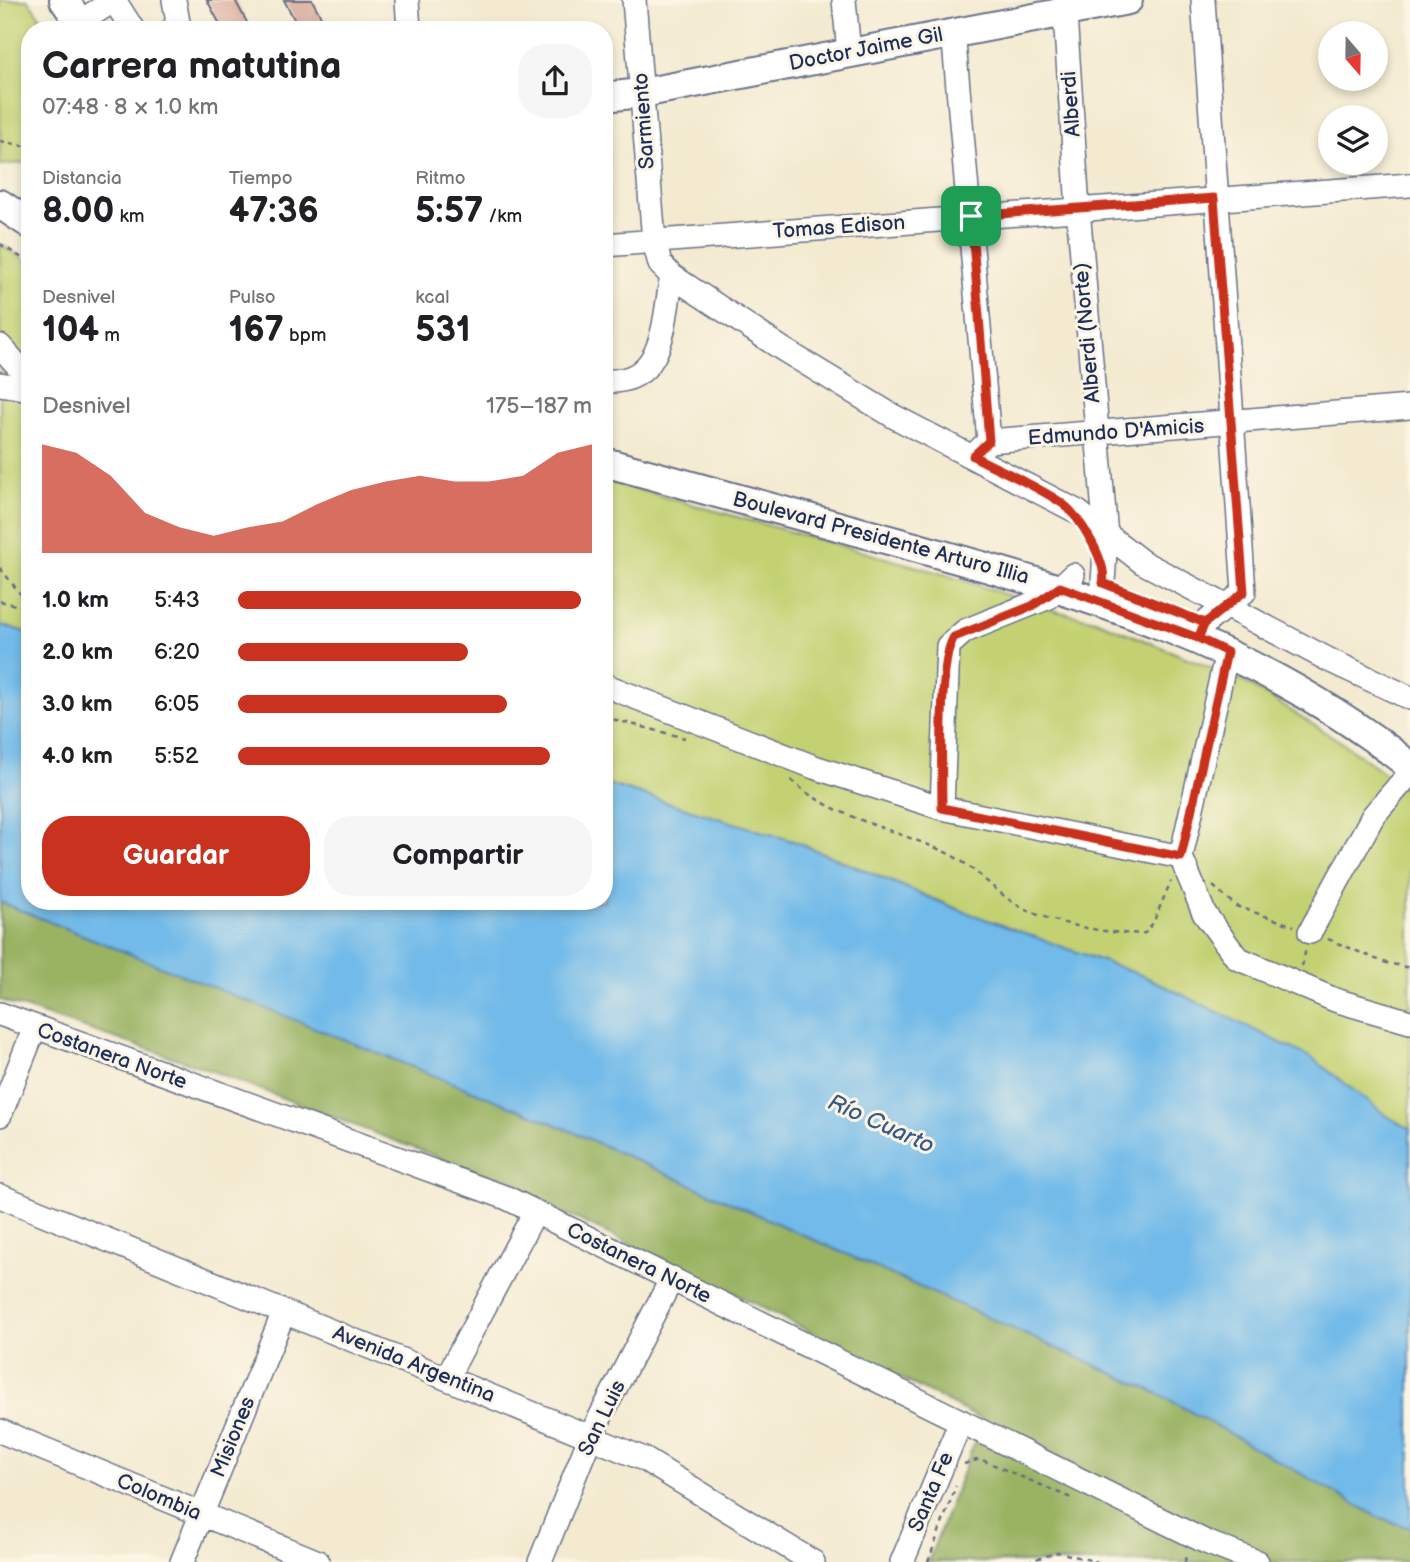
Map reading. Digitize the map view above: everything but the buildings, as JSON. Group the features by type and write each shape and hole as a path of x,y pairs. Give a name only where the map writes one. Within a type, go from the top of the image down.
{"main road":[{"path":"48,0 74,20"},
{"name":"Doctor Jaime Gil","path":"613,94 642,85 848,46 1037,0"},
{"name":"Doctor Jaime Gil","path":"848,46 953,32 1064,5 1128,0"},
{"name":"Doctor Jaime Gil","path":"613,82 642,85"},
{"path":"0,204 21,218"},
{"path":"0,225 21,238"},
{"name":"Boulevard Presidente Arturo Illia","path":"613,447 1067,581 1292,666 1410,744"},
{"name":"Boulevard Presidente Arturo Illia","path":"613,464 1067,581 1104,578 1201,631 1227,652 1340,716 1410,766"}],"street":[{"path":"74,20 114,0 127,21"},
{"path":"174,0 178,21"},
{"path":"407,0 408,21"},
{"name":"Sarmiento","path":"634,0 653,241"},
{"path":"844,0 848,46"},
{"path":"1201,631 1244,592 1214,198 1203,0"},
{"name":"Alberdi","path":"1064,5 1077,209"},
{"path":"953,32 971,216 981,449"},
{"name":"Tomas Edison","path":"613,244 1410,185"},
{"name":"Alberdi (Norte)","path":"1077,209 1106,536 1104,578"},
{"path":"653,241 660,264 672,276 784,350 893,416 981,449 1142,562 1331,661 1410,698"},
{"path":"613,380 636,377 656,356 672,276"},
{"path":"0,346 21,369"},
{"path":"0,384 21,388"},
{"name":"Edmundo D'Amicis","path":"981,449 1095,433 1231,424 1410,407"},
{"path":"1064,505 1088,537 1104,578"},
{"path":"942,808 948,646 965,631 1032,606 1067,581"},
{"path":"1227,652 1181,857 1204,913 1237,958 1335,1000 1410,1022"},
{"path":"613,689 814,767 942,808 1181,857"},
{"path":"1310,932 1373,816 1410,773"},
{"name":"Costanera Norte","path":"0,1014 507,1198 1206,1542 1257,1562"},
{"path":"0,1115 35,1027"},
{"name":"Avenida Argentina","path":"0,1196 591,1435 644,1459 813,1562"},
{"path":"447,1377 535,1212"},
{"name":"San Luis","path":"540,1562 591,1435 672,1278"},
{"name":"Misiones","path":"182,1562 284,1312"},
{"name":"Santa Fe","path":"902,1562 961,1421"},
{"name":"Colombia","path":"0,1431 318,1562"}],"path":[{"path":"0,141 21,145"},
{"path":"0,244 21,257"},
{"path":"0,568 21,593"},
{"path":"0,601 21,606"},
{"path":"613,719 691,740"},
{"path":"788,777 819,800 951,855 1018,906 1094,931 1145,933 1153,923 1181,857"},
{"path":"1208,881 1236,906 1310,932 1382,962 1410,968"},
{"path":"1301,968 1310,932"},
{"path":"928,1562 964,1463 980,1459 1079,1501"},
{"path":"1182,1549 1187,1555 1185,1562"},
{"path":"1027,1562 1058,1552 1098,1562"}],"green space":[{"path":"0,0 28,0 43,21 21,21 21,163 0,165"},
{"path":"0,244 21,257 21,631 0,625"},
{"path":"613,482 943,574 1059,612 1095,620 1243,681 1343,743 1410,792 1410,1129 960,910 796,842 613,786"},
{"path":"0,902 555,1124 1159,1394 1382,1519 1410,1528 1410,1562 928,1562 983,1420 732,1292 477,1172 199,1066 0,1000"}],"water":[{"name":"Río Cuarto","path":"0,625 21,631 21,910 613,910 613,786 796,842 960,910 1144,976 1312,1058 1387,1116 1410,1129 1410,1528 1382,1519 1159,1394 555,1124 0,902"}],"route":[{"path":"971,216 989,441 973,456 1064,505 1088,537 1105,572 1103,583 1205,623 1198,638 1227,652 1181,857 942,808 945,676 948,646 954,637 1032,606 1060,587 1198,638 1205,623 1244,592 1214,198 971,216"}]}
